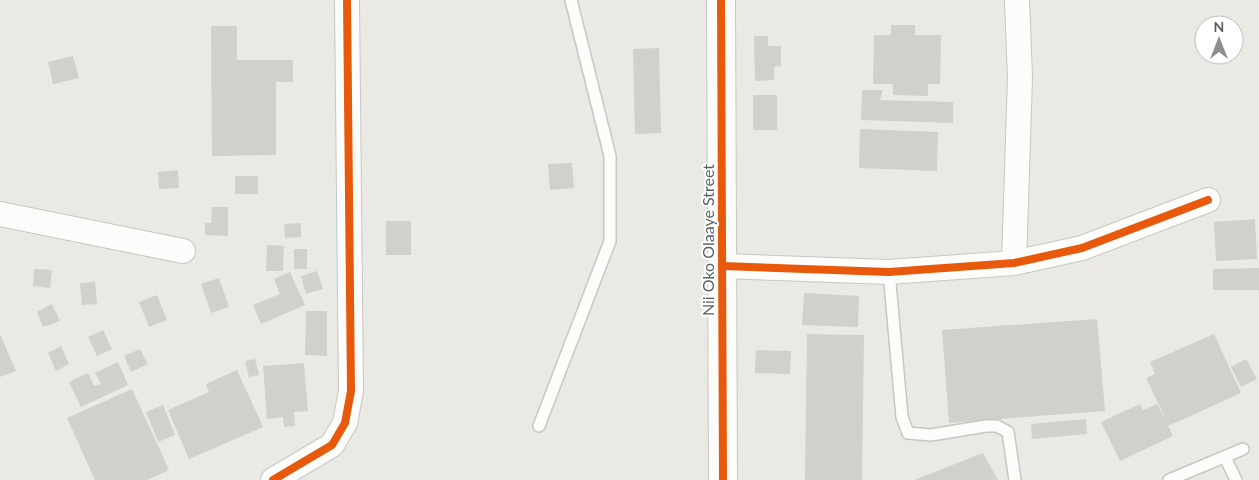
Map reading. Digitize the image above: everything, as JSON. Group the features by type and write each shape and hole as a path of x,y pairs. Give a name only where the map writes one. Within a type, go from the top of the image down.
{"street":[{"path":"273,480 332,445 345,423 352,391 347,0"},
{"name":"Nii Oko Olaaye Street","path":"721,0 723,480"},
{"path":"1014,263 1020,87 1017,0"},
{"path":"722,266 889,272 1014,263 1082,248 1208,200"},
{"path":"0,214 183,251"}],"lane":[{"path":"539,426 610,241 610,156 571,0"},
{"path":"889,272 902,417 908,433 931,435 997,426 1008,432 1015,480"},
{"path":"1169,480 1243,449"},
{"path":"1225,457 1236,480"}],"building":[{"path":"891,25 915,25 915,35 941,35 940,84 928,84 928,96 893,95 893,84 873,84 874,35 891,35"},
{"path":"211,26 237,26 237,60 293,60 293,82 276,82 276,155 212,156"},
{"path":"754,36 768,36 768,46 781,46 781,66 774,67 774,80 755,81"},
{"path":"659,48 661,133 635,134 633,49"},
{"path":"73,56 79,78 53,84 48,62"},
{"path":"862,90 883,90 880,100 953,102 953,123 861,120"},
{"path":"753,95 777,95 777,130 753,130"},
{"path":"860,129 938,132 937,171 859,168"},
{"path":"572,163 574,188 550,190 548,164"},
{"path":"178,170 179,188 159,189 158,172"},
{"path":"235,176 258,176 258,194 235,194"},
{"path":"212,207 228,207 228,236 205,235 205,223 211,223"},
{"path":"1255,219 1257,259 1216,261 1214,222"},
{"path":"386,221 411,221 411,255 386,255"},
{"path":"301,223 301,237 285,238 284,224"},
{"path":"267,245 284,246 283,271 266,271"},
{"path":"294,249 307,249 307,269 294,269"},
{"path":"1259,268 1259,290 1213,290 1213,269"},
{"path":"34,269 52,270 50,288 33,286"},
{"path":"317,271 323,289 306,294 301,276"},
{"path":"290,272 305,305 261,324 253,305 280,294 274,279"},
{"path":"219,278 229,307 211,313 201,284"},
{"path":"95,282 97,304 82,305 80,283"},
{"path":"804,293 859,296 858,327 802,325"},
{"path":"157,295 167,320 149,327 139,302"},
{"path":"52,304 60,321 43,327 37,312"},
{"path":"306,311 327,311 327,356 305,355"},
{"path":"1097,319 1105,411 949,423 942,330"},
{"path":"103,330 112,349 97,356 88,337"},
{"path":"0,334 16,371 0,377"},
{"path":"807,334 864,335 862,480 805,480"},
{"path":"1214,334 1241,393 1168,426 1173,436 1120,461 1101,422 1140,404 1143,410 1157,404 1167,422 1146,378 1155,374 1150,362"},
{"path":"61,346 69,364 56,371 48,353"},
{"path":"140,349 148,364 131,372 124,356"},
{"path":"756,350 791,351 790,374 755,373"},
{"path":"255,359 259,375 249,377 245,361"},
{"path":"1246,359 1257,379 1241,387 1231,367"},
{"path":"118,362 128,385 81,407 69,382 88,373 94,386 101,384 95,373"},
{"path":"304,363 308,411 294,412 295,426 284,427 283,417 267,419 263,366"},
{"path":"237,370 263,427 189,459 168,410 209,392 206,384"},
{"path":"132,389 169,470 147,480 95,480 67,418"},
{"path":"163,405 175,435 158,442 146,412"},
{"path":"1086,419 1087,434 1032,439 1031,424"},
{"path":"983,453 998,480 914,480"}],"cycle path":[{"path":"273,480 332,445 345,423 351,391 347,0"},
{"path":"721,0 723,480"},
{"path":"722,266 889,272 1014,263 1082,248 1208,200"}]}
